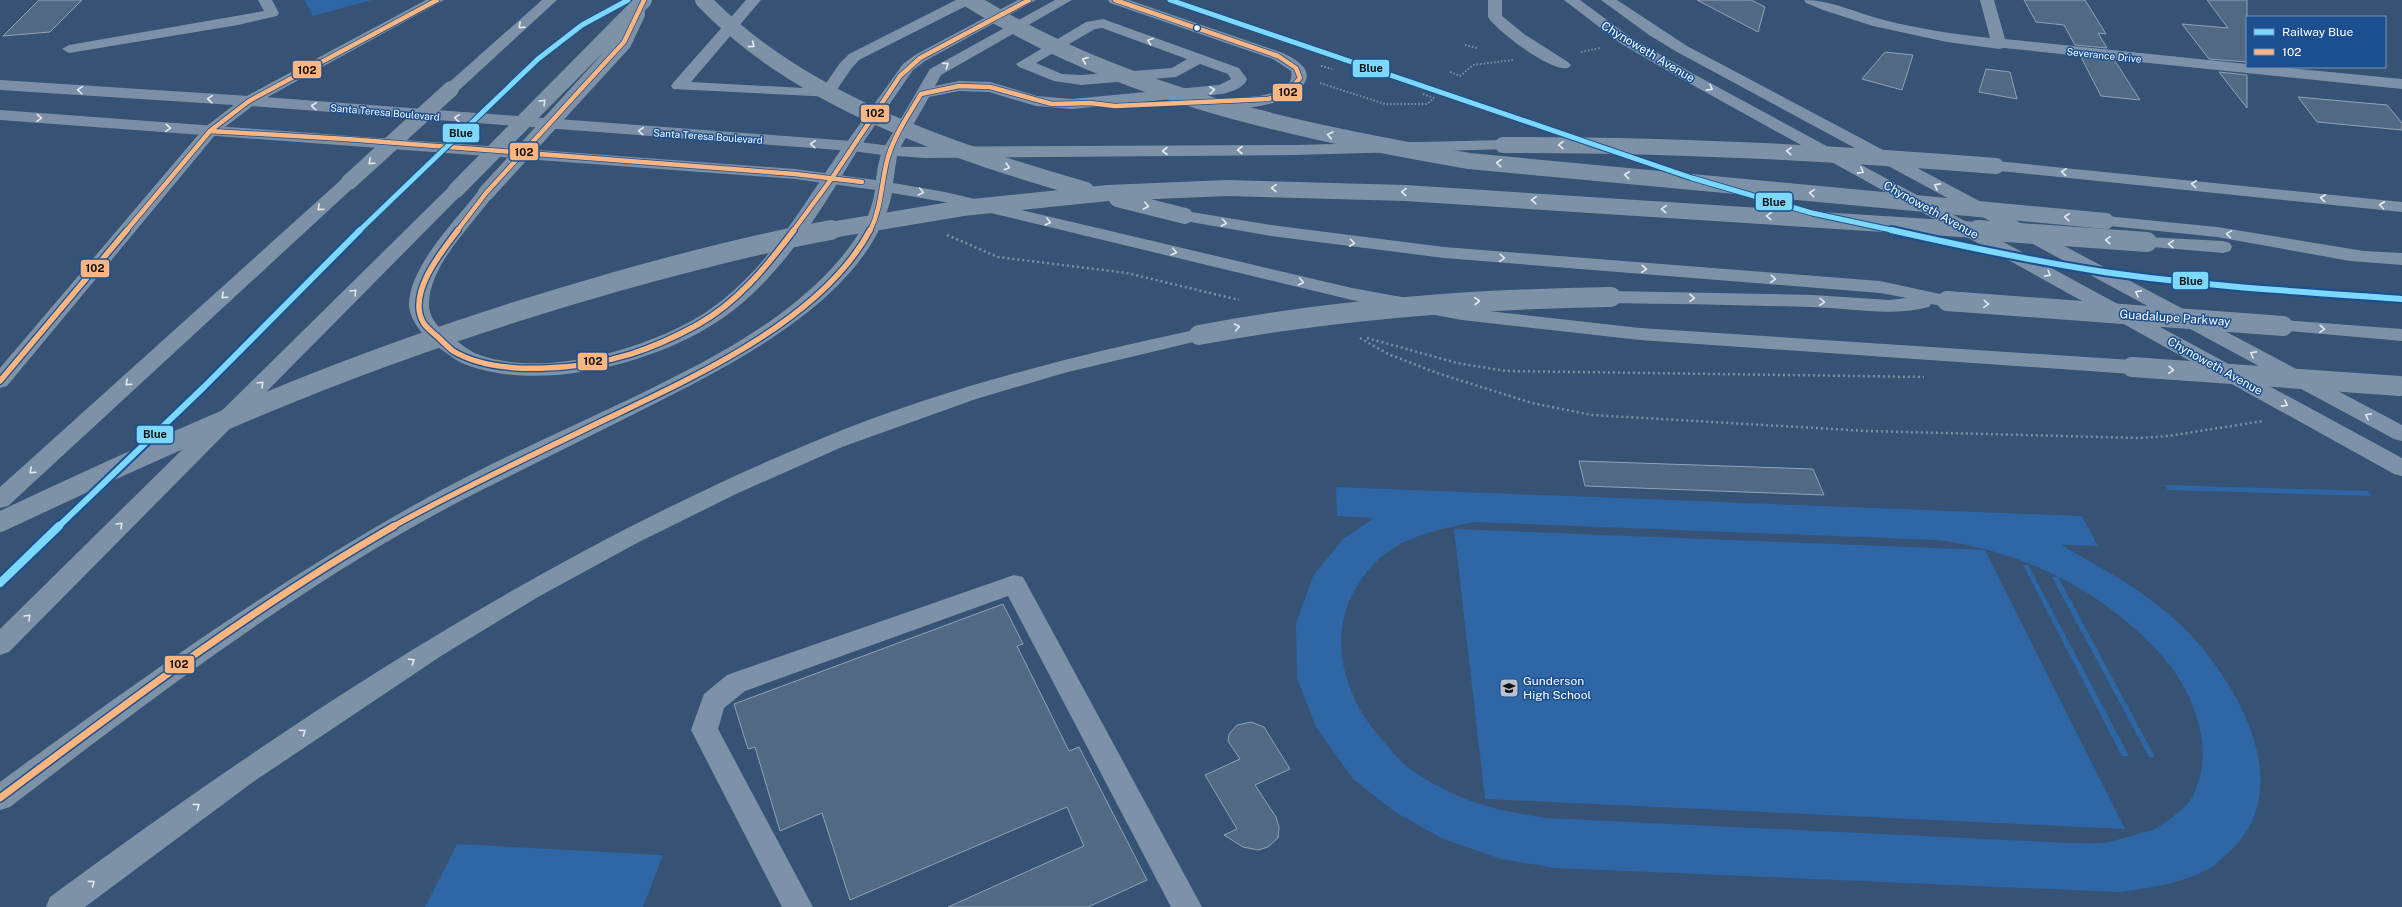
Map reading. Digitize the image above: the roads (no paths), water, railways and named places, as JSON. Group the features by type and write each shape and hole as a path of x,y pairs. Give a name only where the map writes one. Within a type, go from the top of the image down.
{"highway":[{"path":"0,381 63,308 163,184 210,131 249,101 437,0"},
{"path":"0,500 550,0"},
{"path":"0,644 456,190 644,0"},
{"path":"644,0 624,42 486,193 434,262 422,288 419,304 421,315 423,322 453,351 468,358 488,364 536,369 596,363 631,354 673,337 727,306 774,257 832,178 852,146"},
{"path":"703,0 732,30 760,51 838,98 892,124 946,147 1009,167 1185,216 1303,236 1397,249 1880,287 1947,301"},
{"path":"970,0 1019,29 1119,74 1246,115 1383,146 1469,161 2217,232 2364,256"},
{"path":"0,798 178,665 281,595 362,544 448,498 673,386 741,350 784,322 839,273 859,246 878,210 890,151 925,153 1294,150 1503,145 1628,146 1764,150 1996,166 2402,207"},
{"path":"883,186 945,197 1352,294 1470,315 1640,334 2401,386"},
{"path":"0,522 173,440 260,404 482,321 583,290 723,253 834,228 941,210 1051,198 1164,190 1345,189 2402,259"},
{"path":"61,907 259,761 472,623 563,571 661,520 833,443 896,419 1038,373 1131,349 1247,325 1347,311 1534,298 1724,299 1889,306 1947,301"},
{"name":"Guadalupe Parkway","path":"1947,301 2402,335"}],"main road":[{"name":"Santa Teresa Boulevard","path":"0,85 249,101 852,146 890,151"},
{"path":"0,115 210,131 346,139 832,178 883,186"}],"street":[{"path":"70,49 238,21 272,13 264,0"},
{"path":"754,0 679,86 826,94 845,66 854,57 967,0"},
{"path":"852,146 908,67 920,58 1029,0"},
{"path":"890,151 921,94 935,72 1065,0"},
{"path":"1103,24 1112,0"},
{"path":"1090,103 1114,106 1148,106 1257,101 1293,90 1300,78 1296,68 1278,56 1115,0"},
{"path":"1495,0 1495,17 1502,25 1513,34 1563,65"},
{"name":"Chynoweth Avenue","path":"1571,0 1597,21 1655,58 2402,468"},
{"name":"Chynoweth Avenue","path":"1608,0 1654,32 1688,52 2402,434"},
{"name":"Severance Drive","path":"1811,0 1833,9 1899,28 1999,45 2402,84"},
{"path":"1987,0 1999,45"},
{"path":"921,94 942,88 976,86 990,87 1052,104 1090,103 1146,95 1222,89 1238,82 1239,79 1234,71 1198,58 1103,24 1091,25 1024,64 1059,78 1081,80 1176,72 1198,58"},
{"path":"798,907 704,730 714,702 736,683 1014,584 1187,907"}],"rail line":[{"name":"Blue","path":"0,583 204,387 354,236 538,59 582,25 628,0"},
{"name":"Blue","path":"1170,0 1692,178 1812,213 2008,256 2106,272 2269,289 2402,299"}],"place":[{"name":"Gunderson High School","path":"1509,688"}]}
